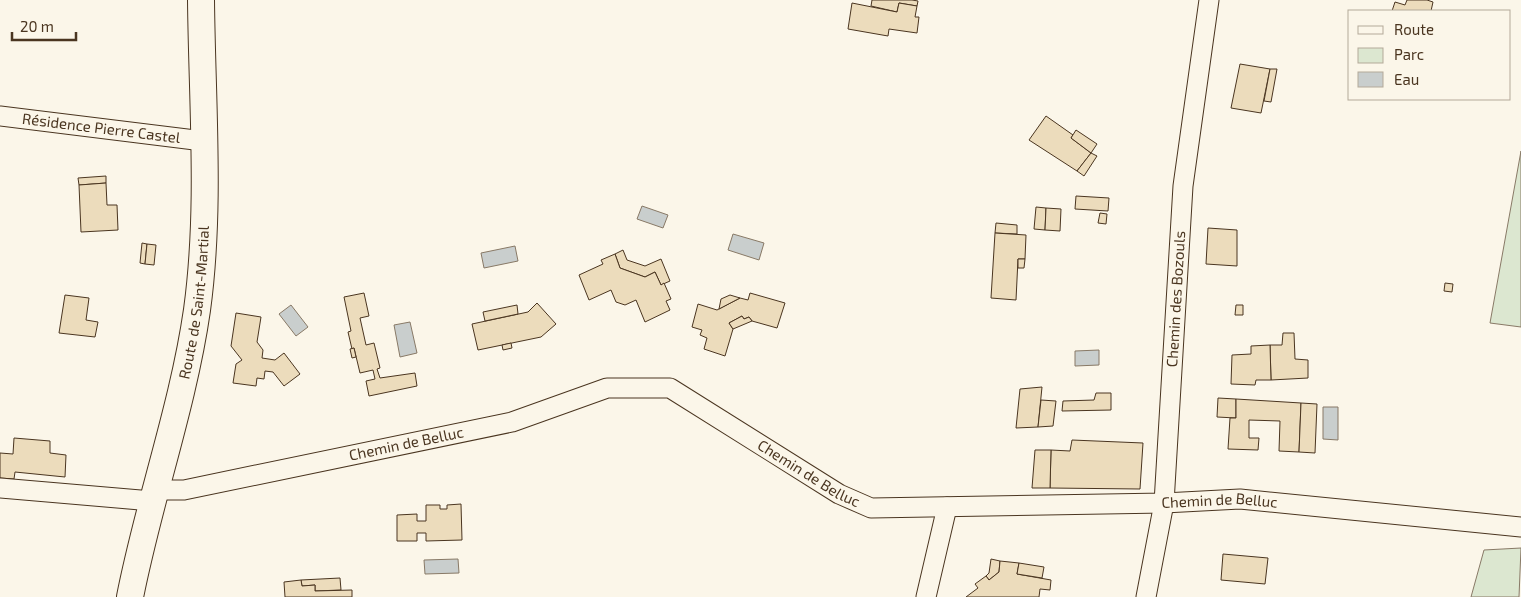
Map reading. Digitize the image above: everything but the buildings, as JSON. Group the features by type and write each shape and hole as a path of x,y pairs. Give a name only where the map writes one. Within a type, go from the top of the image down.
{"main road":[{"name":"Route de Saint-Martial","path":"130,597 153,496 178,406 197,308 202,241 203,141 200,0"}],"street":[{"name":"Chemin des Bozouls","path":"1146,597 1164,503 1183,186 1209,0"},
{"name":"Résidence Pierre Castel","path":"0,116 203,141"},
{"name":"Chemin de Belluc","path":"0,488 153,496 512,422 607,388 670,388 839,494 871,508 1164,503 1240,499 1521,527"},
{"path":"926,597 946,508"}],"green space":[{"path":"1521,151 1521,327 1490,323"},
{"path":"1521,548 1519,597 1471,597 1484,550"}],"water":[{"path":"642,206 668,215 663,228 637,219"},
{"path":"733,234 764,243 759,260 728,250"},
{"path":"515,246 518,261 484,268 481,253"},
{"path":"291,305 308,327 296,336 279,314"},
{"path":"410,322 417,353 400,357 394,325"},
{"path":"1099,350 1099,365 1075,366 1075,351"},
{"path":"1323,407 1338,407 1338,440 1323,439"},
{"path":"458,559 459,573 425,574 424,560"}]}
